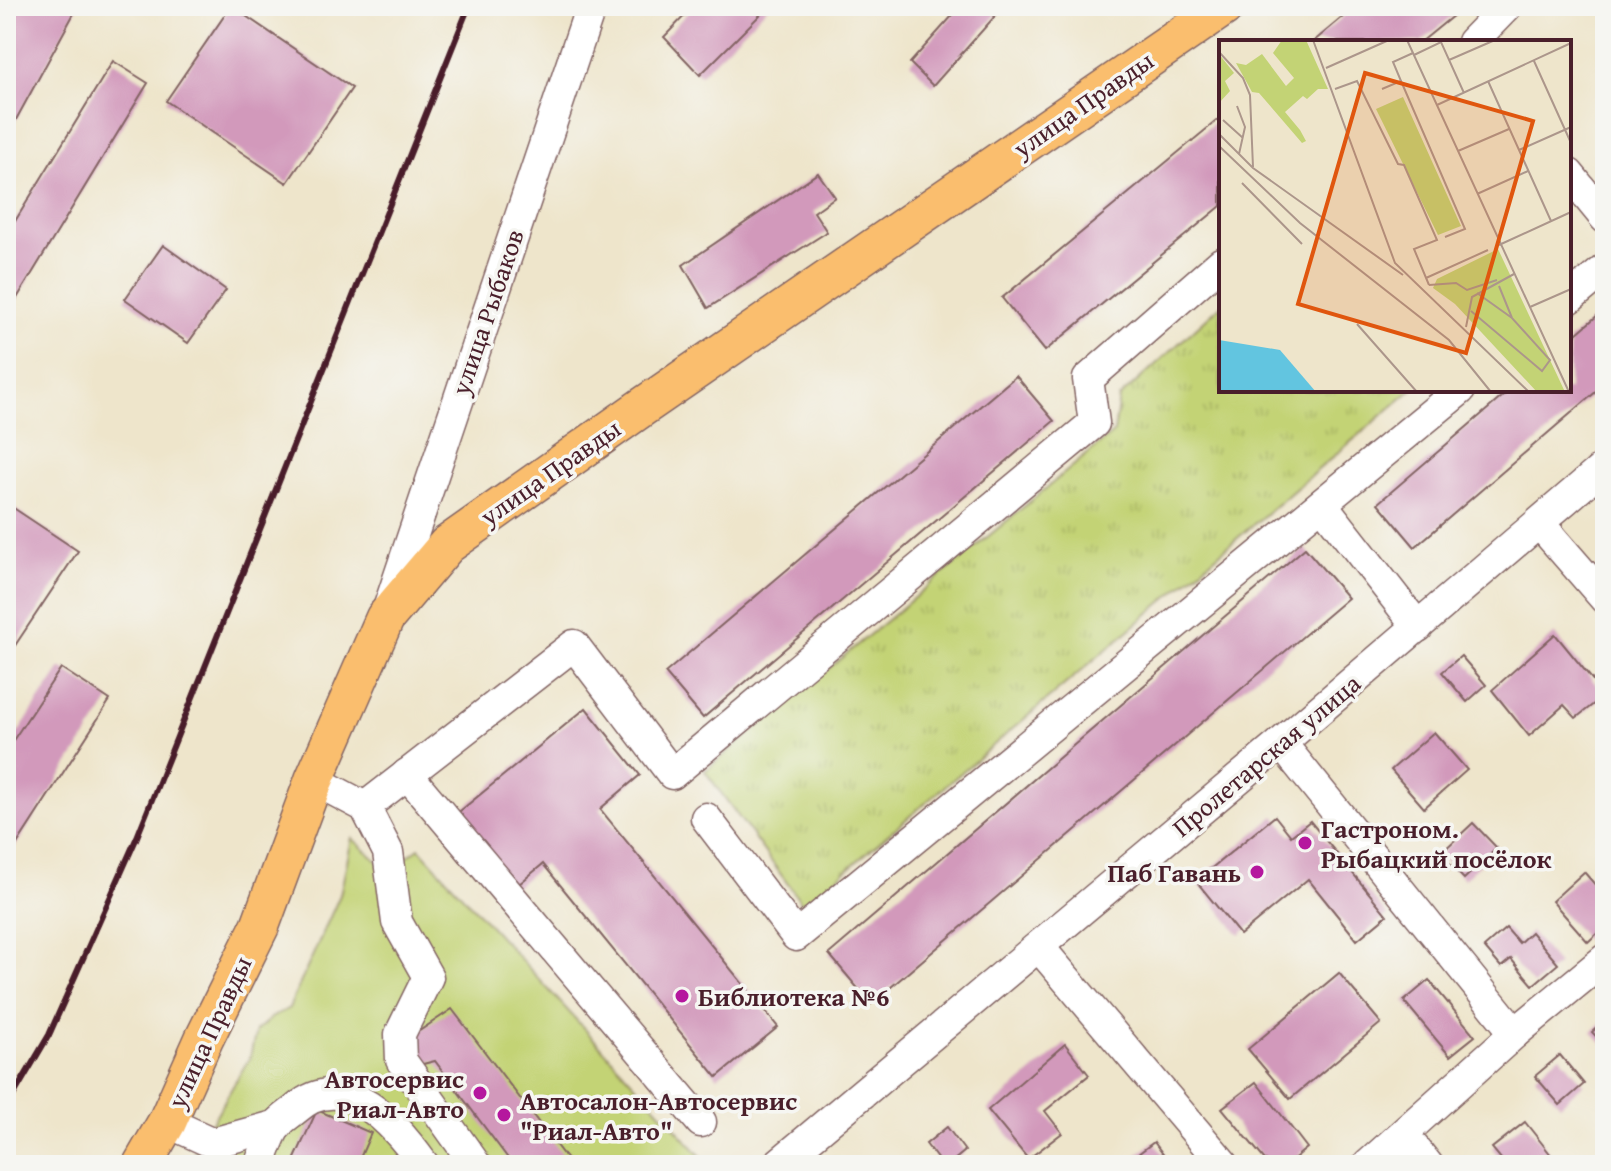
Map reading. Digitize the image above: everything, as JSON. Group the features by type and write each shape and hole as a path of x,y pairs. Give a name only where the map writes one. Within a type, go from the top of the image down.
{"main road":[{"name":"улица Правды","path":"142,1165 167,1122 260,926 314,780 385,618 447,545 1225,6"}],"street":[{"name":"улица Рыбаков","path":"385,618 591,6"},
{"path":"1474,40 1507,6"},
{"path":"1571,176 1605,218"},
{"path":"365,807 574,645 672,774 1094,423 1088,379 1219,265"},
{"path":"1571,297 1605,269"},
{"path":"706,818 796,936 1458,392"},
{"name":"Пролетарская улица","path":"777,1165 1281,743 1605,466"},
{"path":"1322,504 1418,627"},
{"path":"1539,523 1605,599"},
{"path":"1281,743 1515,1033"},
{"path":"407,774 701,1122"},
{"path":"314,780 365,807 388,852 397,922 428,977 400,1034 401,1060 476,1165"},
{"path":"1039,947 1224,1165"},
{"path":"1368,1165 1515,1033 1605,959"},
{"path":"259,1165 278,1125 306,1100 333,1094 367,1103 401,1133 424,1165"},
{"path":"167,1122 213,1143 278,1125"},
{"path":"391,1165 401,1133"},
{"path":"1404,1135 1428,1165"}],"green space":[{"path":"1219,307 1219,392 1410,392 804,906 705,771 1114,432 1119,398"},
{"path":"352,838 388,871 419,848 709,1165 187,1165 250,1057 256,1031 289,1008 340,895"}],"building":[{"path":"6,6 78,6 6,138"},
{"path":"231,6 352,88 287,183 166,101"},
{"path":"694,6 769,6 700,75 664,37"},
{"path":"961,6 1004,6 933,86 910,63"},
{"path":"1356,6 1465,6 1423,40 1315,40"},
{"path":"113,61 148,83 14,303 6,298 6,236"},
{"path":"1219,119 1219,208 1045,351 1002,298"},
{"path":"818,173 835,197 814,212 827,232 708,308 683,265"},
{"path":"163,245 226,290 188,343 125,299"},
{"path":"1605,309 1605,384 1415,547 1378,503 1508,392 1571,392 1571,338"},
{"path":"1016,376 1054,421 703,718 665,673"},
{"path":"6,503 78,551 6,659"},
{"path":"1305,548 1348,598 871,1004 829,954"},
{"path":"1555,634 1605,695 1576,718 1564,705 1529,736 1492,690"},
{"path":"1461,656 1486,685 1467,702 1442,672"},
{"path":"61,668 110,700 6,861 6,751"},
{"path":"586,708 640,775 600,809 778,1027 717,1077 543,864 513,889 454,816"},
{"path":"1434,732 1467,770 1424,808 1391,770"},
{"path":"1275,816 1291,836 1310,821 1387,915 1357,940 1308,879 1240,935 1196,881"},
{"path":"1473,823 1497,848 1464,879 1440,854"},
{"path":"1584,872 1605,896 1605,926 1588,942 1552,901"},
{"path":"1506,928 1519,943 1531,932 1558,964 1533,985 1511,959 1501,967 1484,947"},
{"path":"1339,973 1381,1023 1290,1099 1248,1049"},
{"path":"1429,980 1475,1036 1450,1056 1404,1001"},
{"name":"Автосалон-Автосервис \"Риал-Авто\"","path":"452,1009 571,1165 513,1165 435,1061 419,1065 409,1038"},
{"path":"1605,1020 1605,1046 1592,1032"},
{"path":"1065,1044 1089,1075 1045,1111 1062,1133 1028,1159 988,1110"},
{"path":"1560,1055 1584,1084 1560,1105 1535,1076"},
{"path":"1256,1082 1307,1148 1286,1165 1269,1165 1222,1108"},
{"path":"317,1110 371,1133 357,1165 292,1165"},
{"path":"1525,1122 1559,1165 1506,1165 1492,1148"},
{"path":"947,1127 965,1151 948,1165 942,1165 926,1144"},
{"path":"1154,1142 1171,1165 1127,1165 1126,1163"}],"railway":[{"path":"6,1108 49,1035 137,837 469,6"}],"place":[{"name":"Гастроном. Рыбацкий посёлок","path":"1305,843"},
{"name":"Паб Гавань","path":"1257,872"},
{"name":"Библиотека №6","path":"682,996"},
{"name":"Автосервис Риал-Авто","path":"480,1093"},
{"name":"Автосалон-Автосервис \"Риал-Авто\"","path":"504,1115"}]}
